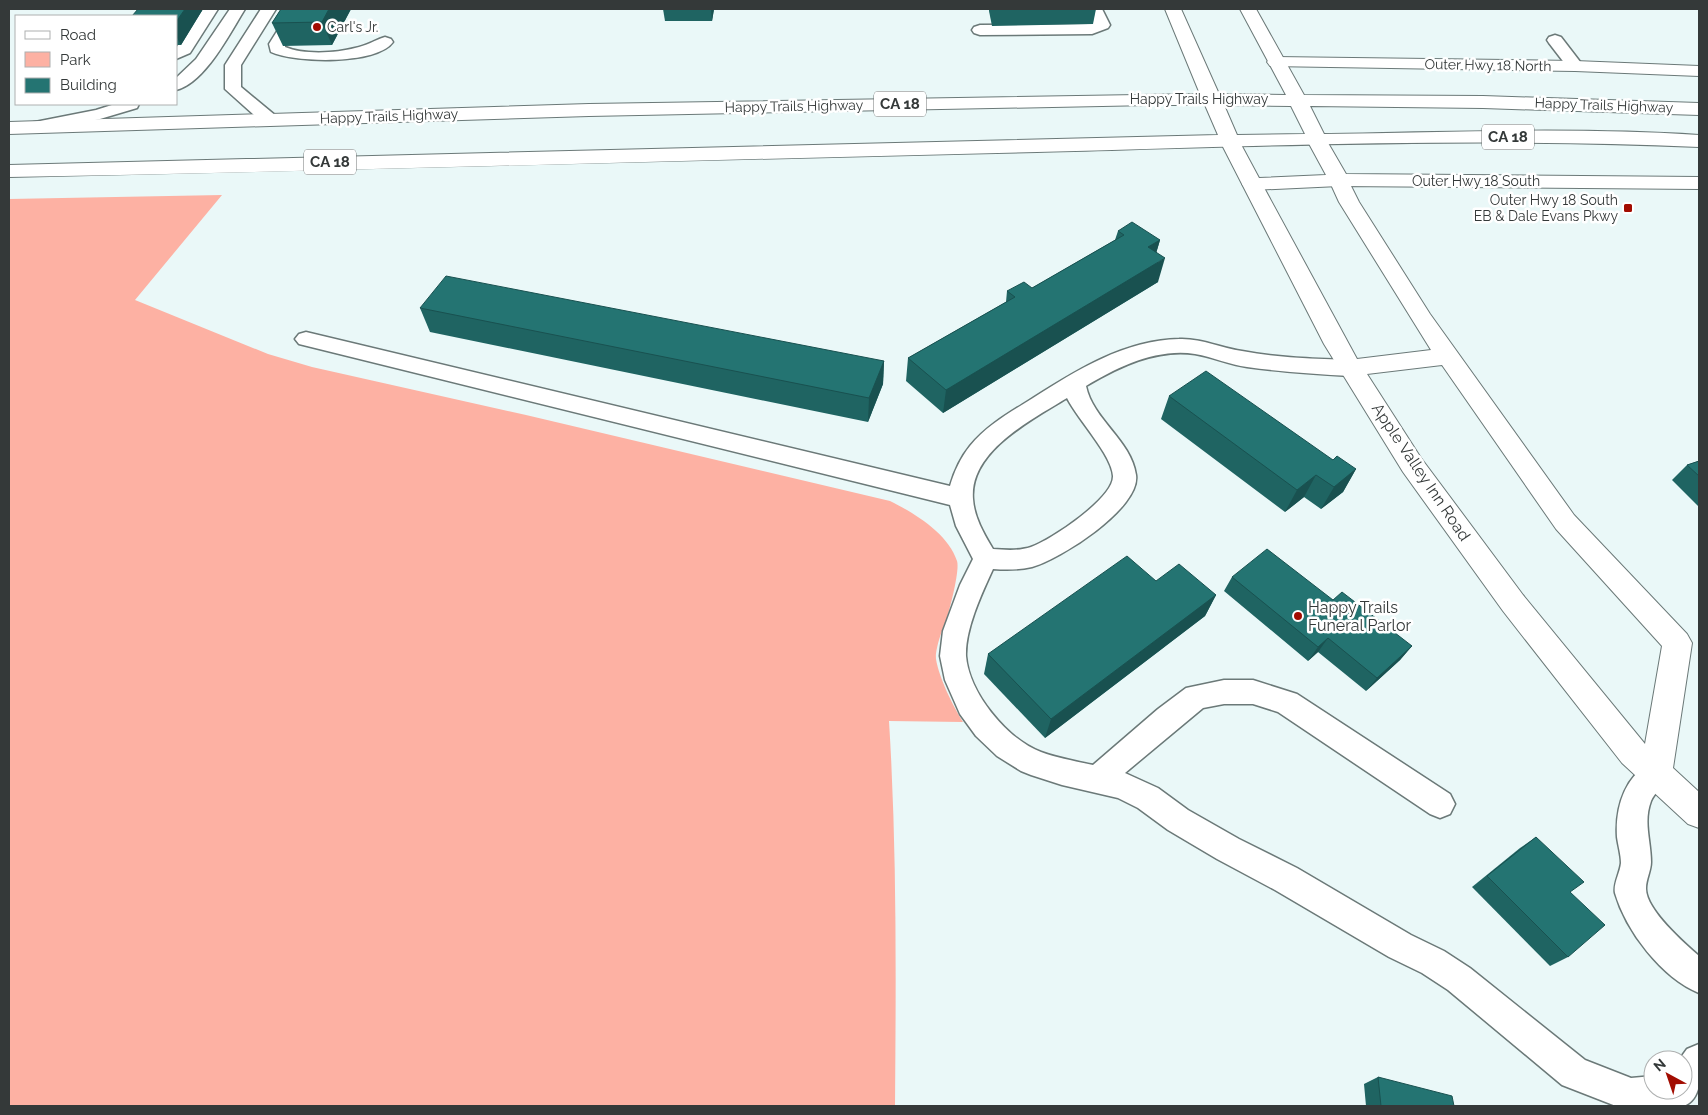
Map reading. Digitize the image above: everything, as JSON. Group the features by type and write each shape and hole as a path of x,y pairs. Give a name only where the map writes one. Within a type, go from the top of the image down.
{"main road":[{"name":"Apple Valley Inn Road","path":"1173,9 1211,99 1252,184 1336,344 1412,465 1513,603 1634,753 1699,814"},
{"path":"1248,9 1298,100 1349,202 1422,319 1565,522 1677,643 1656,774"},
{"name":"Outer Hwy 18 North","path":"1276,62 1575,66 1699,71"},
{"name":"Happy Trails Highway","path":"9,128 599,110 1211,99 1483,102 1699,109"},
{"name":"Happy Trails Highway","path":"9,171 1230,141 1531,138 1640,138 1699,141"},
{"name":"Outer Hwy 18 South","path":"1252,184 1339,180 1699,183"},
{"path":"1351,368 1448,356"}],"lane":[{"path":"178,53 184,50 210,9"},
{"path":"178,84 184,82 213,46 237,9"},
{"path":"268,9 233,65 233,89 270,120"},
{"path":"298,9 277,44 277,49 285,54 296,56 354,53 385,42"},
{"path":"980,30 1092,29 1102,25 1095,9"},
{"path":"1554,40 1575,66"},
{"path":"32,127 100,114 128,105"},
{"path":"306,339 961,498"},
{"path":"986,558 963,511 961,498 966,473 987,442 1026,413 1104,366 1127,356 1177,346 1202,348 1230,357 1279,365 1351,368"},
{"path":"986,558 1020,559 1042,553 1061,543 1086,524 1110,504 1123,488 1125,478 1118,459 1084,407 1075,391 1075,383"},
{"path":"986,558 973,585 956,631 953,656 959,680 970,705 986,727 1008,747 1031,762 1062,772 1122,786 1148,798 1178,820 1228,849 1286,879 1400,946 1433,962 1459,979 1574,1072 1631,1095 1643,1094"},
{"path":"1097,779 1168,718 1196,698 1224,692 1253,692 1287,702 1440,804"},
{"path":"1656,774 1639,791 1633,811 1632,836 1636,862 1630,891 1646,926 1669,951 1699,977"}],"green space":[{"path":"222,195 135,300 268,354 312,367 526,415 890,501 929,525 953,551 958,566 948,613 938,644 936,659 947,692 963,722 889,721 895,865 895,1106 9,1106 9,199"}],"building":[{"path":"138,9 185,9 178,19 178,15 133,15"},
{"path":"281,9 329,9 322,22 272,23"},
{"path":"1132,222 1160,240 1148,247 1165,258 946,390 908,358 1015,297 1007,291 1024,282 1032,288 1124,235 1118,231"},
{"path":"446,276 884,361 869,398 420,308"},
{"path":"1206,371 1333,460 1337,456 1356,469 1334,487 1316,475 1297,490 1169,396"},
{"path":"1699,461 1699,476 1687,465"},
{"path":"1267,549 1333,600 1342,592 1412,646 1377,678 1328,638 1318,647 1232,577"},
{"path":"1127,556 1156,581 1179,564 1216,595 1051,719 988,654"},
{"path":"1536,837 1584,882 1570,892 1605,925 1568,957 1487,876"},
{"path":"1378,1077 1452,1096 1454,1106 1381,1106"}],"place":[{"name":"Carl's Jr.","path":"317,27"},
{"name":"Outer Hwy 18 South EB & Dale Evans Pkwy","path":"1628,208"},
{"name":"Happy Trails Funeral Parlor","path":"1298,616"}]}
